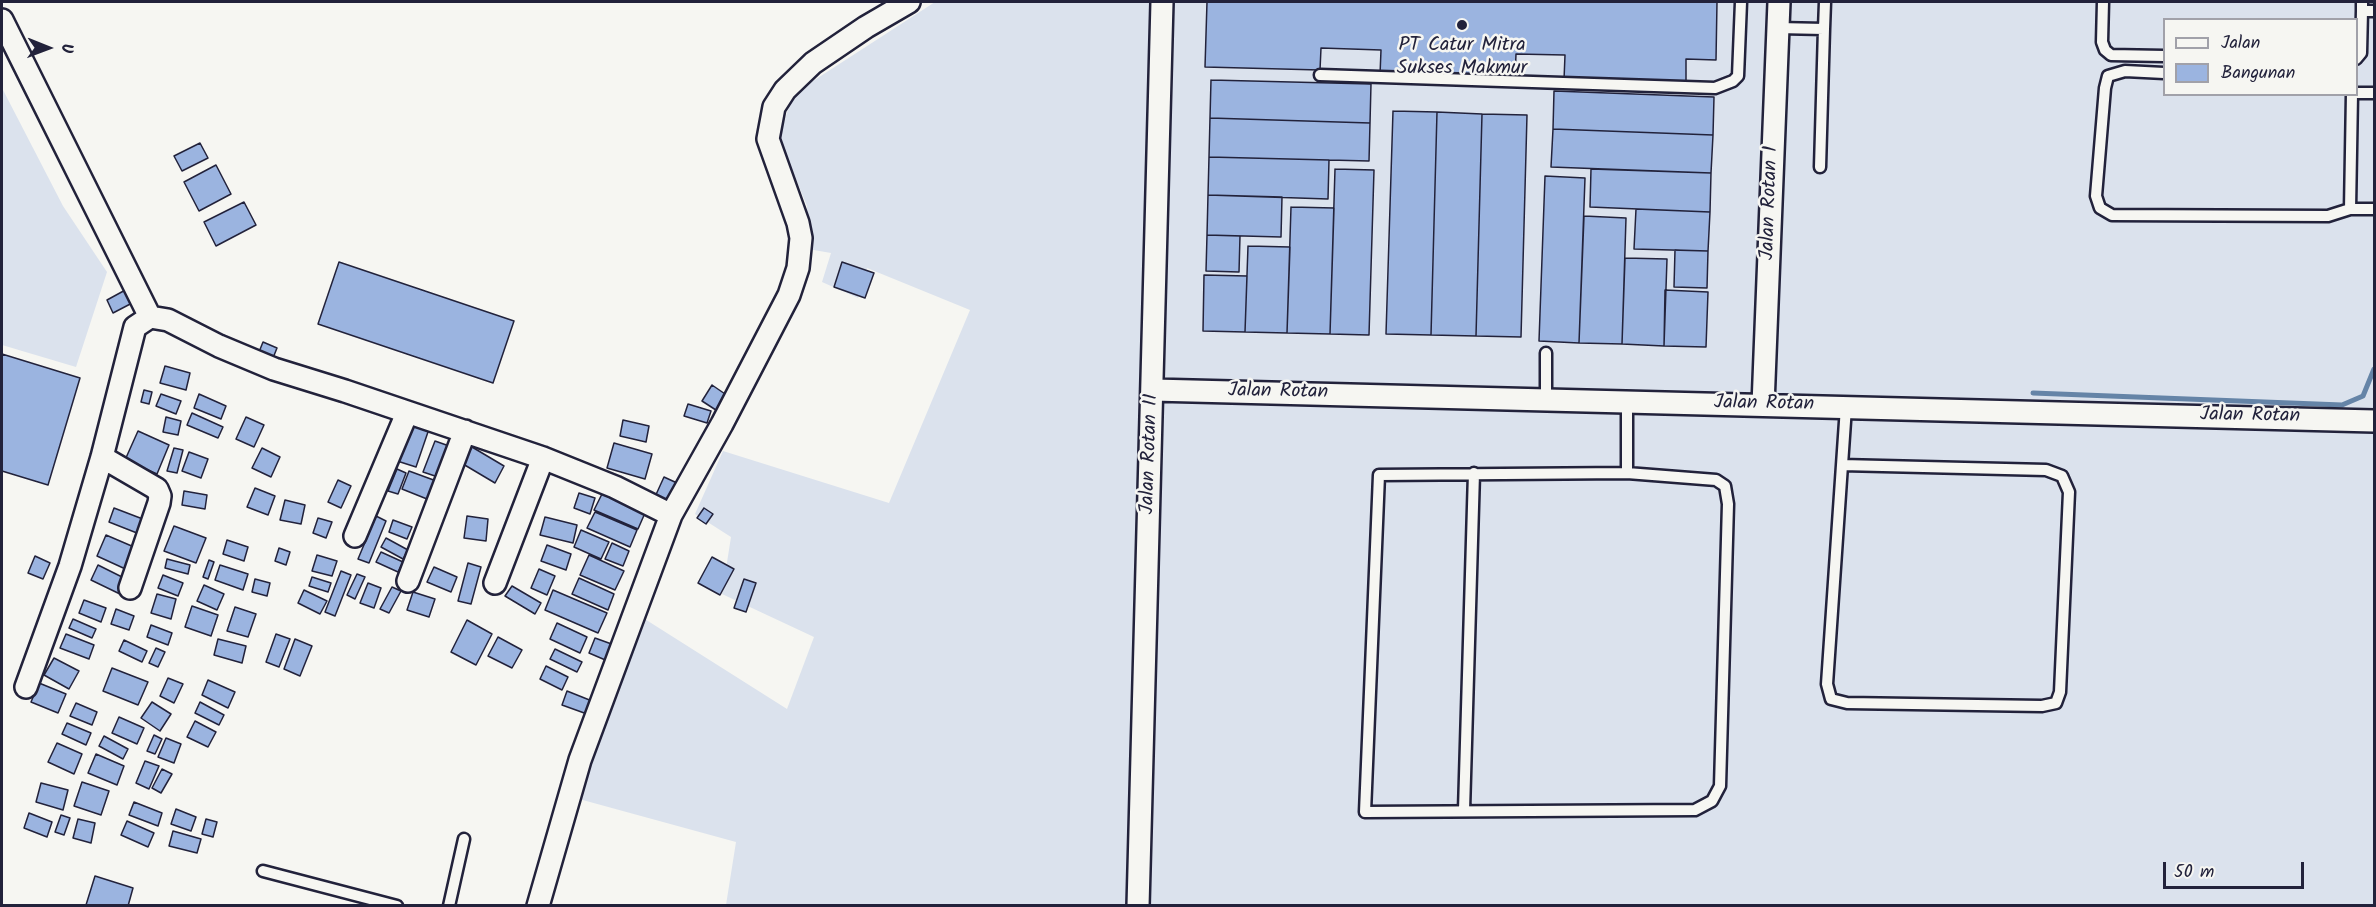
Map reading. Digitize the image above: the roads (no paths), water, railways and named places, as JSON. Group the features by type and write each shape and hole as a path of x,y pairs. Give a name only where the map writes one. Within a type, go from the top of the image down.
{"street":[{"path":"538,906 584,749 671,515 722,424 789,295 798,268 801,238 798,223 768,139 774,107 785,90 813,63 866,27 909,2"},
{"name":"Jalan Rotan II","path":"1138,906 1162,2"},
{"name":"Jalan Rotan 1","path":"1763,405 1779,2"},
{"path":"2,20 150,317"},
{"path":"26,687 70,566 102,457 135,327 150,317 168,320 219,346 274,369 543,458 615,487 671,515"},
{"name":"Jalan Rotan","path":"1153,390 2374,421"},
{"path":"355,536 406,413"},
{"path":"408,581 465,431"},
{"path":"102,457 157,489 160,496 130,588"},
{"path":"495,583 543,458"}],"lane":[{"path":"1320,75 1715,88 1733,81 1738,76 1741,2"},
{"path":"1820,167 1825,2"},
{"path":"2103,2 2102,42 2105,50 2111,55 2163,56"},
{"path":"2358,57 2361,53 2362,6 2374,11"},
{"path":"1778,28 1824,29"},
{"path":"2163,73 2125,71 2108,76 2096,195 2100,208 2112,215 2328,216 2350,209 2374,208"},
{"path":"2358,93 2374,93"},
{"path":"2350,209 2352,96"},
{"path":"1546,353 1546,400"},
{"path":"1627,402 1627,473"},
{"path":"1842,465 2046,470 2062,476 2068,492 2060,692 2056,703 2042,706 1847,703 1831,699 1827,684 1842,465 1846,407"},
{"path":"1464,810 1474,473"},
{"path":"1474,473 1627,473 1716,480 1725,486 1728,504 1720,774 1719,786 1712,801 1695,810 1365,812 1379,475 1474,473"},
{"path":"449,906 464,839"},
{"path":"263,871 397,906"}],"waterway":[{"path":"2033,393 2342,405 2363,396 2374,369"}],"place":[{"name":"PT Catur Mitra Sukses Makmur","path":"1462,25"}]}
